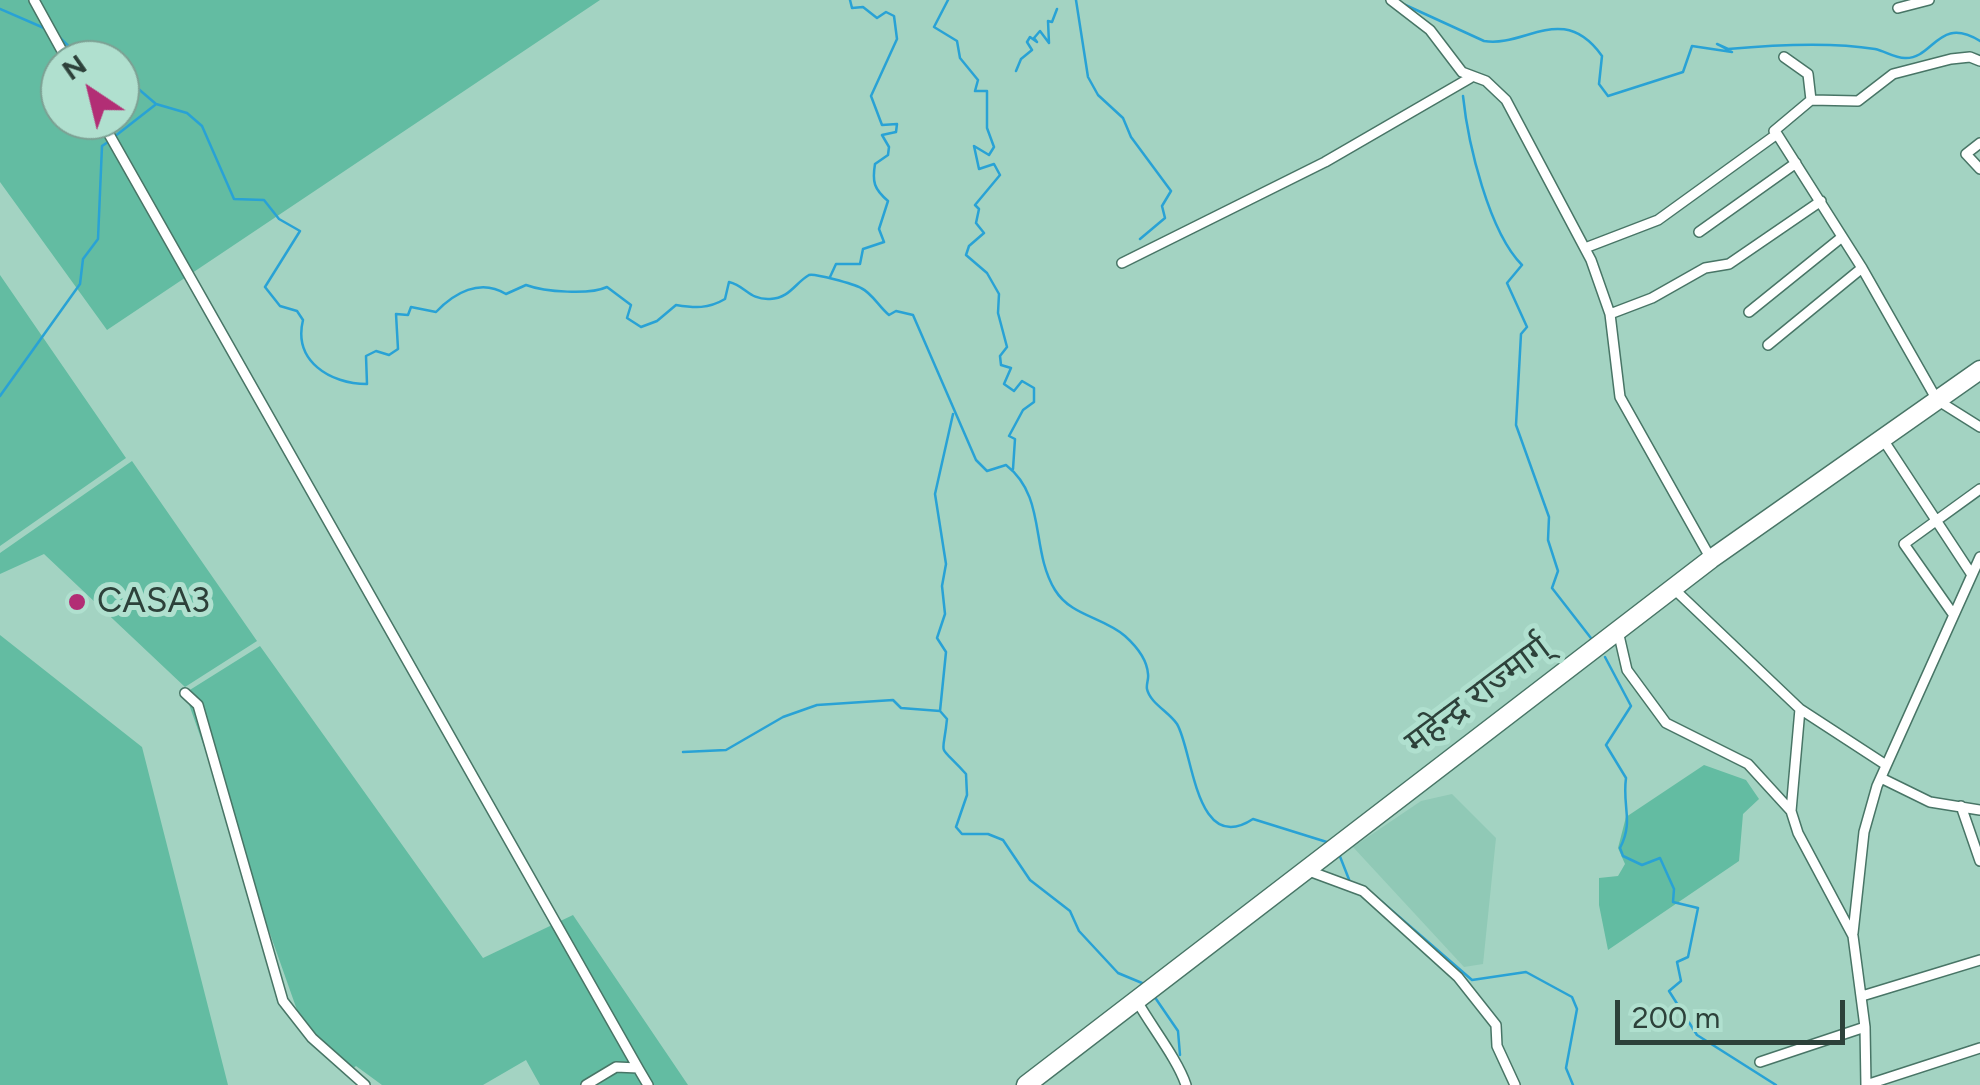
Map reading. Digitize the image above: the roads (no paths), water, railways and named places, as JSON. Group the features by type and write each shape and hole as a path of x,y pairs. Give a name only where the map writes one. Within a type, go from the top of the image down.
{"highway":[{"name":"महेन्द्र राज्मार्ग्","path":"1026,1085 1711,559 1980,370"}],"street":[{"path":"34,0 56,40"},
{"path":"1392,0 1430,30 1470,78 1486,81 1506,100 1585,248 1610,314 1620,397 1711,559"},
{"path":"1898,8 1930,0"},
{"path":"1784,57 1808,74 1812,100"},
{"path":"1774,131 1812,100 1858,102 1893,74 1970,57 1980,62"},
{"path":"1122,263 1325,162 1470,78"},
{"path":"1585,248 1658,220 1776,134 1862,268 1937,400 1980,428"},
{"path":"112,140 648,1085"},
{"path":"1980,142 1966,154 1980,170"},
{"path":"1698,232 1796,163"},
{"path":"1610,314 1705,268 1729,264 1820,201"},
{"path":"1749,312 1842,236"},
{"path":"1768,345 1862,268"},
{"path":"1882,438 1972,575"},
{"path":"1952,614 1904,544 1980,489"},
{"path":"1980,557 1881,778 1864,832 1853,936 1865,1027 1866,1085 1980,1048"},
{"path":"1674,589 1800,708 1886,764"},
{"path":"1618,630 1627,670 1666,723 1748,764 1791,811"},
{"path":"185,693 198,704 235,820 283,1001 312,1038 366,1085"},
{"path":"1800,708 1791,811 1798,833 1853,936"},
{"path":"1881,778 1930,802 1980,810"},
{"path":"1961,806 1980,862"},
{"path":"1312,866 1362,892 1458,976 1496,1025 1498,1046 1516,1085"},
{"path":"1862,996 1980,960"},
{"path":"1136,1000 1167,1054 1176,1062 1186,1085"},
{"path":"1760,1062 1865,1027"},
{"path":"586,1085 616,1067 638,1068"}],"waterway":[{"path":"830,277 836,264 860,264 863,249 884,242 879,229 888,201 875,185 874,170 875,164 888,155 889,147 882,135 896,132 897,124 882,125 871,96 897,39 894,16 886,12 877,18 863,7 852,8 850,0"},
{"path":"948,0 934,27 957,41 960,58 978,80 975,91 987,91 987,128 994,147 989,155 974,146 979,169 994,164 1000,175 975,205 979,209 976,223 984,233 969,246 966,255 987,273 999,294 998,313 1007,347 1000,356 1001,365 1011,368 1004,384 1014,391 1022,381 1034,388 1034,402 1023,410 1009,436 1015,439 1013,469"},
{"path":"1076,0 1088,77 1098,95 1123,118 1131,137 1171,191 1162,206 1165,218 1140,239"},
{"path":"1401,3 1484,41 1514,39 1544,30 1573,31 1602,56 1599,84 1608,96 1683,72 1692,46 1732,52 1717,44 1728,49 1840,45 1905,58 1923,52 1945,35 1966,34 1980,41"},
{"path":"0,9 44,28"},
{"path":"1016,71 1021,59 1032,50 1027,42 1030,37 1037,42 1034,38 1040,31 1049,43 1048,21 1052,22 1057,9"},
{"path":"56,34 62,40"},
{"path":"140,90 156,104 187,113 202,126 234,199 264,200 279,219 300,231 265,287 280,306 297,311 303,320 301,335 309,358 340,380 367,384 366,356 376,351 389,355 398,349 396,314 408,315 411,307 436,312 459,294 477,288 487,287 506,294 526,285 567,292 607,287 631,305 627,318 641,327 657,321 676,305 701,307 725,299 729,282 757,297 770,299 783,296 812,275 861,288 889,315 896,311 913,315 976,460 987,471 1006,465 1027,492 1047,574 1055,590 1078,611 1125,636 1143,658 1149,694 1177,724 1199,796 1208,812 1219,824 1234,827 1253,819 1330,843"},
{"path":"1463,96 1475,162 1490,210 1522,265 1507,283 1527,327 1521,334 1516,425 1549,517 1548,540 1558,571 1552,588 1594,642"},
{"path":"140,117 155,105"},
{"path":"0,396 80,284 83,259 98,239 102,146 108,142"},
{"path":"940,711 946,652 937,638 945,614 942,586 946,564 935,494 953,414"},
{"path":"1605,657 1631,706 1606,745 1626,778 1627,822 1620,848 1623,856 1642,865 1660,858 1674,889 1673,902 1698,908 1688,957 1677,962 1681,981 1669,991 1697,1035 1776,1085"},
{"path":"683,752 726,750 783,717 817,705 893,700 901,708 940,711 947,719 944,749 966,774 967,795 956,827 962,834 988,834 1003,840 1030,880 1070,911 1079,931 1118,973 1142,983"},
{"path":"1339,854 1350,882"},
{"path":"1375,896 1472,980 1526,972 1572,997 1577,1009 1566,1068 1573,1085"},
{"path":"1154,996 1178,1031 1180,1055"}],"place":[{"name":"CASA3","path":"77,602"}]}
